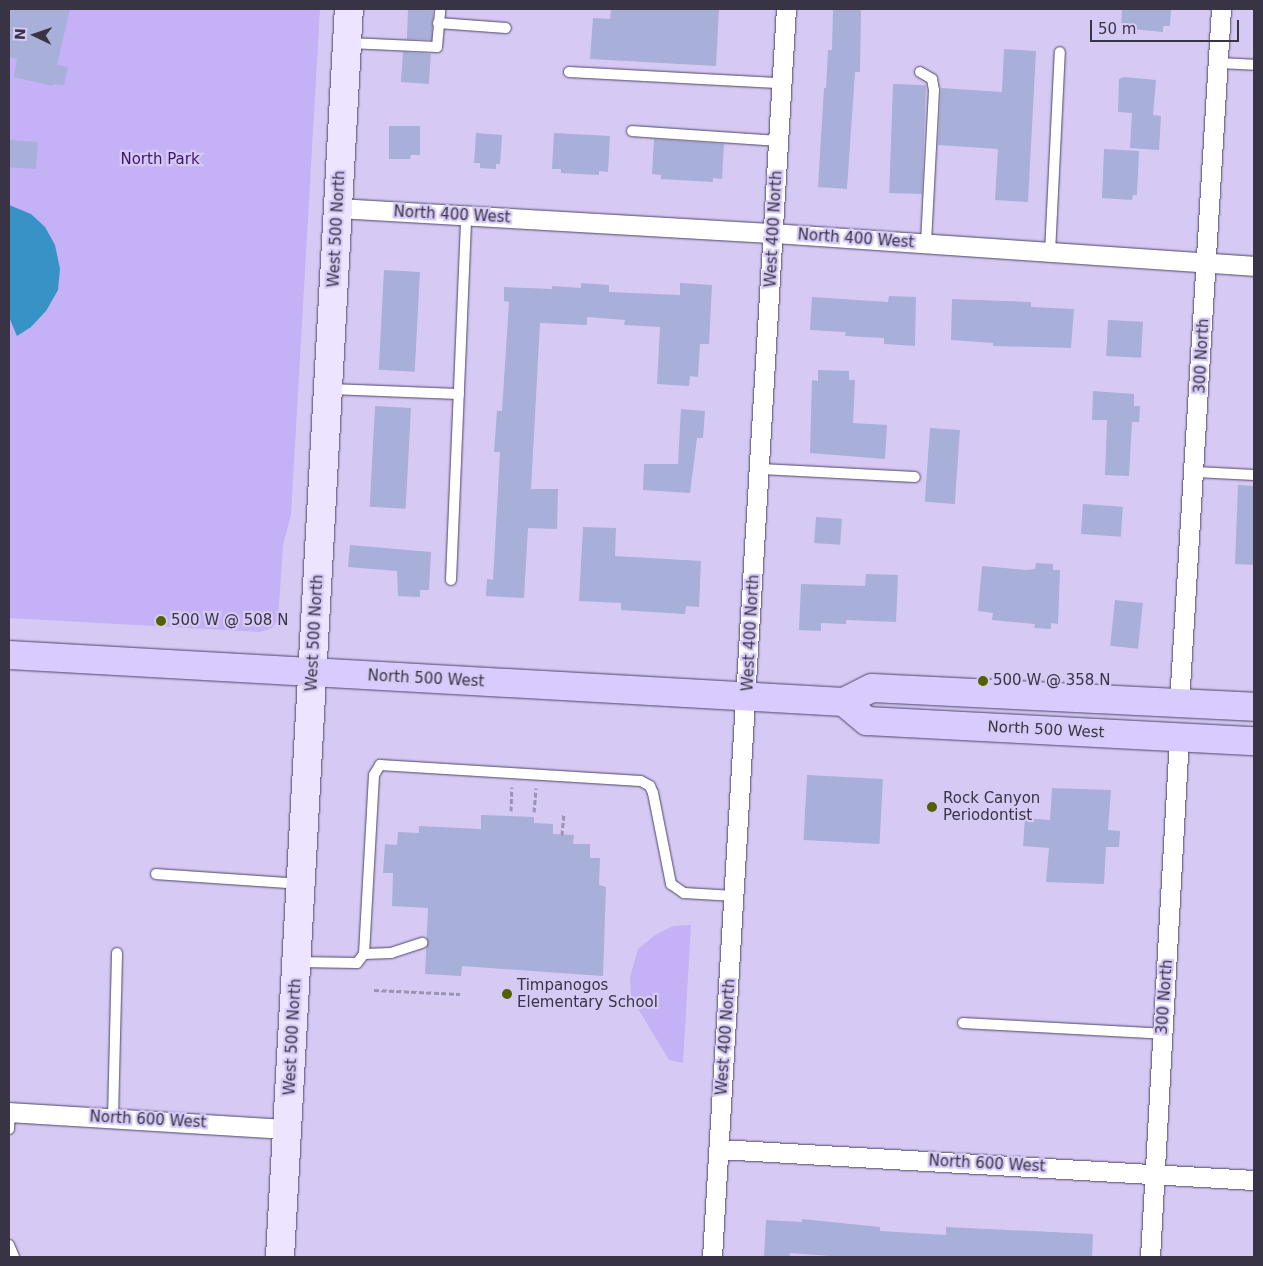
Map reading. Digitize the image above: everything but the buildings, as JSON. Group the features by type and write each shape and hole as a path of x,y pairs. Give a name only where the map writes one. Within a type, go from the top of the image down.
{"main road":[{"name":"North 500 West","path":"9,655 844,702 872,688 1254,707"},
{"name":"North 500 West","path":"844,702 867,721 1254,741"}],"street":[{"name":"West 500 North","path":"280,1257 349,9"},
{"name":"West 400 North","path":"712,1257 748,697 786,9"},
{"name":"300 North","path":"1179,703 1196,472 1221,9"},
{"name":"North 400 West","path":"338,208 773,233 1254,266"},
{"name":"300 North","path":"1150,1257 1179,737"},
{"name":"North 600 West","path":"9,1118 113,1118 288,1128"},
{"name":"North 600 West","path":"719,1148 1254,1180"}],"lane":[{"path":"347,43 436,47 440,9"},
{"path":"438,23 506,28"},
{"path":"1050,253 1060,52"},
{"path":"1219,63 1254,65"},
{"path":"569,72 782,83"},
{"path":"920,72 932,79 934,90 926,244"},
{"path":"632,131 778,141"},
{"path":"451,580 466,216"},
{"path":"328,389 459,394"},
{"path":"761,469 915,477"},
{"path":"1196,472 1254,475"},
{"path":"297,962 357,963 364,954 377,768 380,765 641,781 650,786 667,874 671,884 684,893 735,896"},
{"path":"156,874 302,884"},
{"path":"364,954 391,953 422,943"},
{"path":"113,1118 117,953"},
{"path":"964,1023 1163,1034"},
{"path":"9,1245 14,1257"}],"path":[{"path":"511,811 513,773"},
{"path":"534,812 537,775"},
{"path":"562,835 564,814"},
{"path":"374,990 460,994"}],"green space":[{"name":"North Park","path":"9,9 320,9 291,515 283,545 278,620 272,628 260,632 9,618"},
{"path":"691,925 683,1063 669,1060 631,997 630,977 638,949 655,935 673,926"}],"water":[{"path":"9,205 31,214 45,227 55,245 60,269 58,290 46,311 31,327 17,336 9,317"}],"place":[{"name":"500 W @ 508 N","path":"161,621"},
{"name":"500 W @ 358 N","path":"983,681"},
{"name":"Rock Canyon Periodontist","path":"932,807"},
{"name":"Timpanogos Elementary School","path":"507,994"}]}
